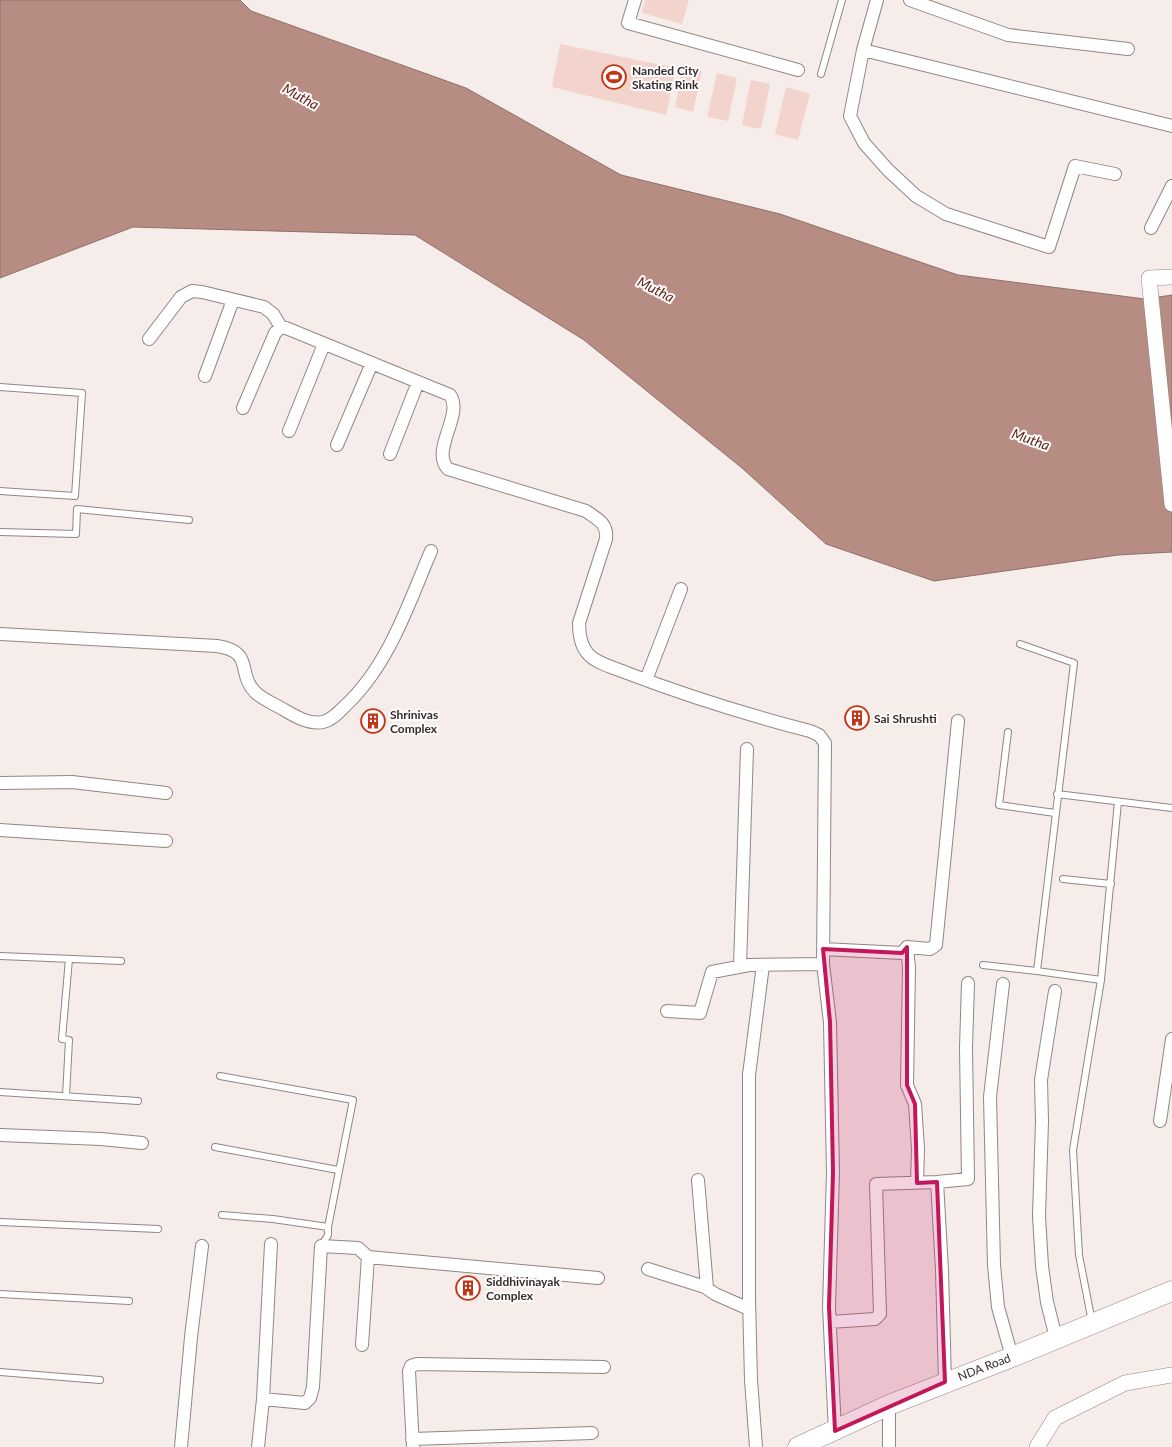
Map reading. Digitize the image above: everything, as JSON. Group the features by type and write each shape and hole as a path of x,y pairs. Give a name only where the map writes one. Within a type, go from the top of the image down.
{"main road":[{"name":"NDA Road","path":"804,1446 889,1405 1172,1291"}],"street":[{"path":"635,0 628,23 798,70"},
{"path":"877,0 863,50 850,116 864,143 888,170 916,196 946,214 1050,247 1075,166 1115,174"},
{"path":"910,0 1008,35 1128,49"},
{"path":"863,50 1172,126"},
{"path":"1151,228 1172,186"},
{"path":"1172,277 1149,278 1172,504"},
{"path":"149,339 181,297 187,292 202,292 270,310 281,327 450,395 453,400 453,410 442,455 445,466 448,469 586,511 602,522 606,529 606,539 578,623 578,633 588,655 601,663 646,680 753,716 820,735 825,743 823,964 830,1022 833,1173 830,1322 835,1431"},
{"path":"205,376 233,300"},
{"path":"243,408 272,339 281,327"},
{"path":"289,431 324,344"},
{"path":"337,445 372,363"},
{"path":"390,454 418,382"},
{"path":"0,634 230,648 236,651 240,657 253,690 259,695 300,718 316,723 325,722 335,716 361,692 372,676 395,637 431,550"},
{"path":"646,680 682,589"},
{"path":"906,947 930,949 936,945 958,721"},
{"path":"740,966 746,748"},
{"path":"0,783 72,782 166,793"},
{"path":"0,830 166,841"},
{"path":"823,949 902,953 906,947"},
{"path":"906,947 910,968 907,1085 915,1104 918,1149 917,1183"},
{"path":"667,1011 700,1013 712,972 740,966 763,964 823,964"},
{"path":"756,1447 751,1380 749,1076 763,964"},
{"path":"830,1322 875,1319 880,1314 876,1184 968,1179 966,1048 968,983"},
{"path":"1003,984 990,1097 994,1265 998,1307 1012,1357"},
{"path":"1055,991 1041,1080 1042,1121 1039,1216 1042,1266 1047,1302 1056,1338"},
{"path":"1160,1121 1172,1039"},
{"path":"0,1135 101,1139 142,1143"},
{"path":"698,1180 708,1288"},
{"path":"937,1182 945,1382"},
{"path":"258,1447 263,1399 271,1244"},
{"path":"181,1447 202,1246"},
{"path":"263,1399 305,1403 310,1398 313,1387 320,1246 358,1248 368,1257 598,1278"},
{"path":"362,1345 368,1257"},
{"path":"648,1269 708,1288 715,1294 750,1309"},
{"path":"592,1432 412,1443 409,1371 411,1366 417,1364 604,1367"},
{"path":"1037,1447 1055,1418 1125,1383 1172,1375"},
{"path":"889,1405 889,1447"}],"lane":[{"path":"821,74 842,0"},
{"path":"0,387 82,394 75,496 0,491"},
{"path":"0,532 76,534 77,509 189,520"},
{"path":"1020,644 1074,662 1037,971"},
{"path":"1008,732 999,805 1055,813"},
{"path":"1057,794 1172,808"},
{"path":"1092,1322 1079,1255 1074,1150 1101,980 1118,802"},
{"path":"1063,879 1111,884"},
{"path":"0,956 121,961"},
{"path":"66,1096 69,1040 62,1039 69,959"},
{"path":"983,965 1101,980"},
{"path":"220,1076 352,1100 328,1226 328,1235 320,1246"},
{"path":"0,1092 138,1101"},
{"path":"215,1147 338,1170"},
{"path":"222,1215 328,1226"},
{"path":"0,1222 158,1229"},
{"path":"0,1294 129,1301"},
{"path":"0,1372 100,1380"}],"highlighted area":[{"path":"907,947 907,1085 915,1104 917,1183 937,1182 945,1382 835,1431 829,1307 833,1173 830,1022 823,949 902,953"}],"shaded area":[{"path":"645,0 689,0 682,24 642,13"},
{"name":"Nanded City Skating Rink","path":"560,44 676,68 666,115 552,87"},
{"path":"683,66 702,71 693,112 675,107"},
{"path":"717,73 737,78 728,121 707,117"},
{"path":"751,80 770,84 761,129 742,125"},
{"path":"786,87 810,94 798,140 775,134"}],"water":[{"name":"Mutha","path":"0,0 240,0 251,11 466,88 621,175 780,214 958,275 1145,299 1172,295 1172,552 1118,555 934,581 826,544 742,468 584,340 415,235 133,227 0,278"}],"place":[{"name":"Nanded City Skating Rink","path":"614,77"},
{"name":"Sai Shrushti","path":"857,718"},
{"name":"Shrinivas Complex","path":"373,721"},
{"name":"Siddhivinayak Complex","path":"468,1288"}]}
